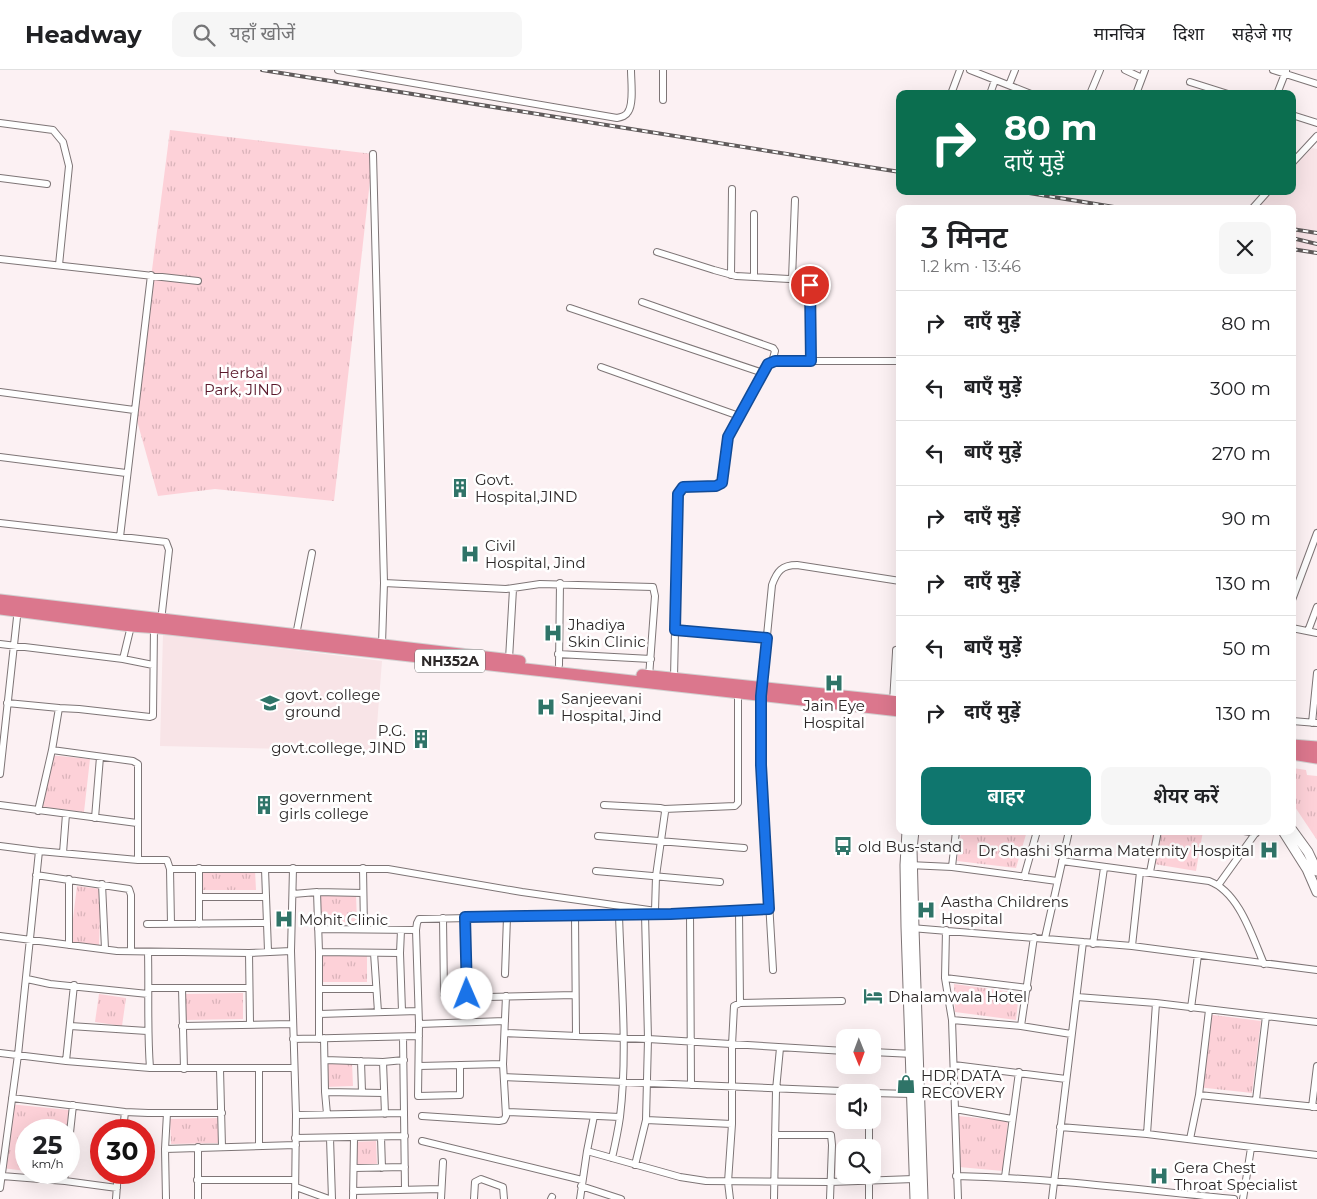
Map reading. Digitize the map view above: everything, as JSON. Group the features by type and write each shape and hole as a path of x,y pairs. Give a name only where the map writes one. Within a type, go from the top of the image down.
{"highway":[{"name":"NH352A","path":"0,600 18,606 131,626 159,625 296,634 509,659 559,659 649,679 674,678 761,691 896,705"},
{"name":"NH352A","path":"0,609 18,606 159,625 649,679 738,693 761,691"},
{"path":"1296,745 1317,747"},
{"path":"1296,755 1317,758"}],"street":[{"path":"338,70 618,118 624,117 630,107 631,70"},
{"path":"663,70 663,100"},
{"path":"952,90 960,70"},
{"path":"970,70 1018,90"},
{"path":"1009,86 1015,70"},
{"path":"1092,90 1100,70"},
{"path":"1125,70 1142,78"},
{"path":"1138,90 1145,70"},
{"path":"1273,70 1286,72 1317,84"},
{"path":"1279,90 1286,72"},
{"path":"991,90 995,80"},
{"path":"1190,82 1209,90"},
{"path":"1296,116 1317,123"},
{"path":"0,123 53,130 64,142 69,166 59,265"},
{"path":"1296,157 1317,136"},
{"path":"373,154 384,583 382,644"},
{"path":"0,178 47,184"},
{"path":"732,188 732,275"},
{"path":"1255,205 1264,195"},
{"path":"792,279 795,200"},
{"path":"754,214 754,277"},
{"path":"657,252 732,275 807,280 809,282 811,361"},
{"path":"0,259 198,281"},
{"path":"120,537 126,473 151,275"},
{"path":"642,302 773,348 775,351 772,362 763,373 726,442 722,483 716,486 683,487 678,494 674,678"},
{"path":"570,308 763,373"},
{"path":"772,362 896,360"},
{"path":"601,367 739,416"},
{"path":"0,392 134,410"},
{"path":"0,457 126,473"},
{"path":"0,523 160,540 166,542 169,546 153,665 153,716 8,703"},
{"path":"1296,589 1317,533"},
{"path":"296,634 312,553"},
{"path":"773,970 761,765 761,691 772,584 780,569 788,565 896,580"},
{"path":"384,583 513,589 534,584 560,583 653,587 655,596 649,679"},
{"path":"560,583 559,659 651,659"},
{"path":"509,659 513,589"},
{"path":"0,774 18,606"},
{"path":"1308,631 1317,607"},
{"path":"123,659 131,626"},
{"path":"1296,629 1317,633"},
{"path":"675,630 767,638"},
{"path":"0,644 123,659 153,665"},
{"path":"1296,721 1315,723 1317,673"},
{"path":"604,805 664,809 735,806 738,803 738,693"},
{"path":"38,811 52,750 59,708"},
{"path":"52,750 133,761 138,764 138,860"},
{"path":"95,818 100,757"},
{"path":"0,805 137,823"},
{"path":"655,911 656,876 665,815 664,809"},
{"path":"63,853 66,814"},
{"path":"907,835 915,1054 923,1199"},
{"path":"909,865 913,835"},
{"path":"952,867 956,835"},
{"path":"1024,877 1037,835"},
{"path":"1045,938 1068,835"},
{"path":"1150,872 1157,835"},
{"path":"1219,884 1254,835"},
{"path":"1286,835 1307,869 1317,892"},
{"path":"1296,835 1308,852 1317,871"},
{"path":"598,836 744,848"},
{"path":"0,846 138,860 166,860 170,869 171,924"},
{"path":"0,1188 27,979 39,851"},
{"path":"1062,862 1150,872 1219,884 1229,893 1238,907 1264,964"},
{"path":"909,865 952,867 1057,881"},
{"path":"199,868 199,924"},
{"path":"293,868 291,951 296,1115 295,1199"},
{"path":"170,869 363,868 405,871 522,892 671,914"},
{"path":"363,868 364,929"},
{"path":"1093,944 1104,868"},
{"path":"265,870 268,951"},
{"path":"596,870 720,882"},
{"path":"1132,946 1140,872"},
{"path":"36,875 126,887 131,892 131,951"},
{"path":"69,879 69,946"},
{"path":"102,884 106,949"},
{"path":"293,894 317,892 363,893"},
{"path":"317,892 319,1014 325,1060 327,1114"},
{"path":"199,897 265,897"},
{"path":"460,1065 460,1095 418,1096 419,1024 416,930 419,919 671,914 769,909"},
{"path":"739,911 740,1003"},
{"path":"690,913 691,1085"},
{"path":"635,1165 646,1120 648,1039 645,914"},
{"path":"612,1158 620,1117 622,1081 623,1038 619,915"},
{"path":"575,916 576,1035"},
{"path":"465,917 467,994"},
{"path":"505,974 507,917"},
{"path":"443,918 444,994"},
{"path":"147,924 267,923"},
{"path":"910,928 1132,946 1317,970"},
{"path":"318,929 416,930"},
{"path":"401,930 402,1011"},
{"path":"946,930 945,978 952,1020 958,1199"},
{"path":"0,936 69,946 148,952 249,953 291,951"},
{"path":"1021,1026 1034,937"},
{"path":"1052,1199 1083,942"},
{"path":"148,952 150,1068"},
{"path":"319,952 400,952"},
{"path":"249,953 250,1024"},
{"path":"374,953 378,1012"},
{"path":"1191,1008 1198,955"},
{"path":"945,978 1028,988"},
{"path":"27,979 50,984 149,991 182,988 249,988"},
{"path":"66,1061 74,985"},
{"path":"182,988 184,1069"},
{"path":"319,989 376,989"},
{"path":"486,997 575,995"},
{"path":"422,1116 504,1120 506,1112 503,1064 506,996"},
{"path":"1077,997 1156,1003 1317,1022"},
{"path":"730,1199 728,1182 732,1124 733,1009 736,1004 740,1003 842,1002"},
{"path":"1147,1134 1156,1003"},
{"path":"1190,1139 1199,1095 1209,1010"},
{"path":"319,1014 418,1011"},
{"path":"1256,1100 1266,1016"},
{"path":"952,1020 1021,1026 1071,1034"},
{"path":"419,1024 505,1021"},
{"path":"182,1026 292,1024"},
{"path":"70,1026 148,1031"},
{"path":"505,1033 576,1035 836,1051"},
{"path":"293,1039 419,1036"},
{"path":"404,1037 405,1189"},
{"path":"774,1199 776,1090 780,1048"},
{"path":"881,1052 915,1054"},
{"path":"0,1053 150,1068 220,1070 294,1068"},
{"path":"915,1054 912,1094 915,1199"},
{"path":"325,1060 383,1062 404,1060"},
{"path":"361,1061 362,1092"},
{"path":"383,1062 385,1114"},
{"path":"419,1066 503,1064"},
{"path":"954,1066 1066,1079"},
{"path":"1199,1095 1315,1107 1317,1066"},
{"path":"220,1070 222,1147"},
{"path":"259,1070 259,1145"},
{"path":"1005,1177 1018,1072"},
{"path":"504,1077 836,1091"},
{"path":"325,1092 384,1093"},
{"path":"881,1093 912,1094"},
{"path":"12,1098 125,1112 222,1113"},
{"path":"71,1119 73,1105"},
{"path":"955,1109 1012,1119"},
{"path":"124,1119 125,1112"},
{"path":"506,1112 620,1117"},
{"path":"166,1113 166,1199"},
{"path":"296,1115 404,1113"},
{"path":"580,1199 581,1182 594,1116"},
{"path":"646,1120 732,1124"},
{"path":"1060,1127 1147,1134 1317,1155"},
{"path":"775,1135 831,1135 830,1199"},
{"path":"165,1148 222,1147 330,1138 405,1136"},
{"path":"381,1137 382,1168"},
{"path":"198,1180 296,1183 330,1199 330,1138"},
{"path":"353,1199 354,1138"},
{"path":"422,1141 581,1182 621,1199"},
{"path":"198,1147 198,1199"},
{"path":"1243,1199 1251,1148"},
{"path":"587,1151 694,1180 728,1182 836,1181"},
{"path":"441,1199 440,1189 443,1162"},
{"path":"354,1168 405,1167"},
{"path":"2,1176 15,1177"},
{"path":"956,1176 1005,1177 1234,1199"},
{"path":"881,1178 914,1179"},
{"path":"474,1199 475,1182 481,1179 503,1187 504,1199"},
{"path":"80,1183 116,1188"},
{"path":"116,1184 116,1199"},
{"path":"869,1184 870,1199"},
{"path":"353,1191 440,1189"}],"shaded area":[{"path":"1312,148 1317,149 1317,255 1296,252 1296,205 1260,205 1268,195 1296,195 1296,165"},
{"name":"govt. college ground","path":"163,634 382,661 375,751 160,746"}],"green space":[{"name":"Herbal Park, JIND","path":"170,130 373,154 334,501 215,489 158,496 134,410"},
{"path":"49,755 90,759 84,812 43,807"},
{"path":"1296,768 1306,770 1307,775 1317,776 1317,840 1296,808"},
{"path":"960,835 1026,835 1016,868 957,861"},
{"path":"1152,835 1202,835 1196,871 1148,863"},
{"path":"195,870 255,870 256,890 195,890"},
{"path":"77,886 101,889 99,946 70,943"},
{"path":"314,894 356,894 357,922 315,923"},
{"path":"318,954 367,954 367,982 318,982"},
{"path":"954,984 1019,993 1016,1020 955,1012"},
{"path":"243,993 243,1019 185,1020 185,994"},
{"path":"99,994 126,998 122,1026 95,1022"},
{"path":"1205,1014 1261,1021 1252,1093 1197,1087"},
{"path":"352,1062 353,1086 325,1087 325,1063"},
{"path":"9,1104 69,1110 68,1119 15,1119 15,1170 2,1168"},
{"path":"958,1116 1008,1121 1003,1171 959,1167"},
{"path":"220,1118 221,1143 171,1144 170,1119"},
{"path":"376,1141 377,1166 353,1166 353,1142"}],"railway":[{"path":"262,70 896,171"},
{"path":"1041,195 1102,205"},
{"path":"1296,230 1317,233"},
{"path":"1296,239 1317,244"},
{"path":"1296,250 1317,253"}],"place":[{"name":"Govt. Hospital,JIND","path":"460,488"},
{"name":"Civil Hospital, Jind","path":"470,554"},
{"name":"Jhadiya Skin Clinic","path":"553,633"},
{"name":"Jain Eye Hospital","path":"834,683"},
{"name":"govt. college ground","path":"270,703"},
{"name":"Sanjeevani Hospital, Jind","path":"546,707"},
{"name":"P.G. govt.college, JIND","path":"421,739"},
{"name":"government girls college","path":"264,805"},
{"name":"old Bus-stand","path":"843,846"},
{"name":"Dr Shashi Sharma Maternity Hospital","path":"1269,850"},
{"name":"Aastha Childrens Hospital","path":"926,910"},
{"name":"Mohit Clinic","path":"284,919"},
{"name":"Dhalamwala Hotel","path":"873,996"},
{"name":"HDR DATA RECOVERY","path":"906,1084"},
{"name":"Gera Chest Throat Specialist","path":"1159,1176"}],"route":[{"path":"467,994 465,917 671,914 769,909 761,765 761,696 767,638 675,630 678,494 679,490 683,487 716,486 722,483 725,447 728,437 768,364 775,361 811,361 810,285"}]}
